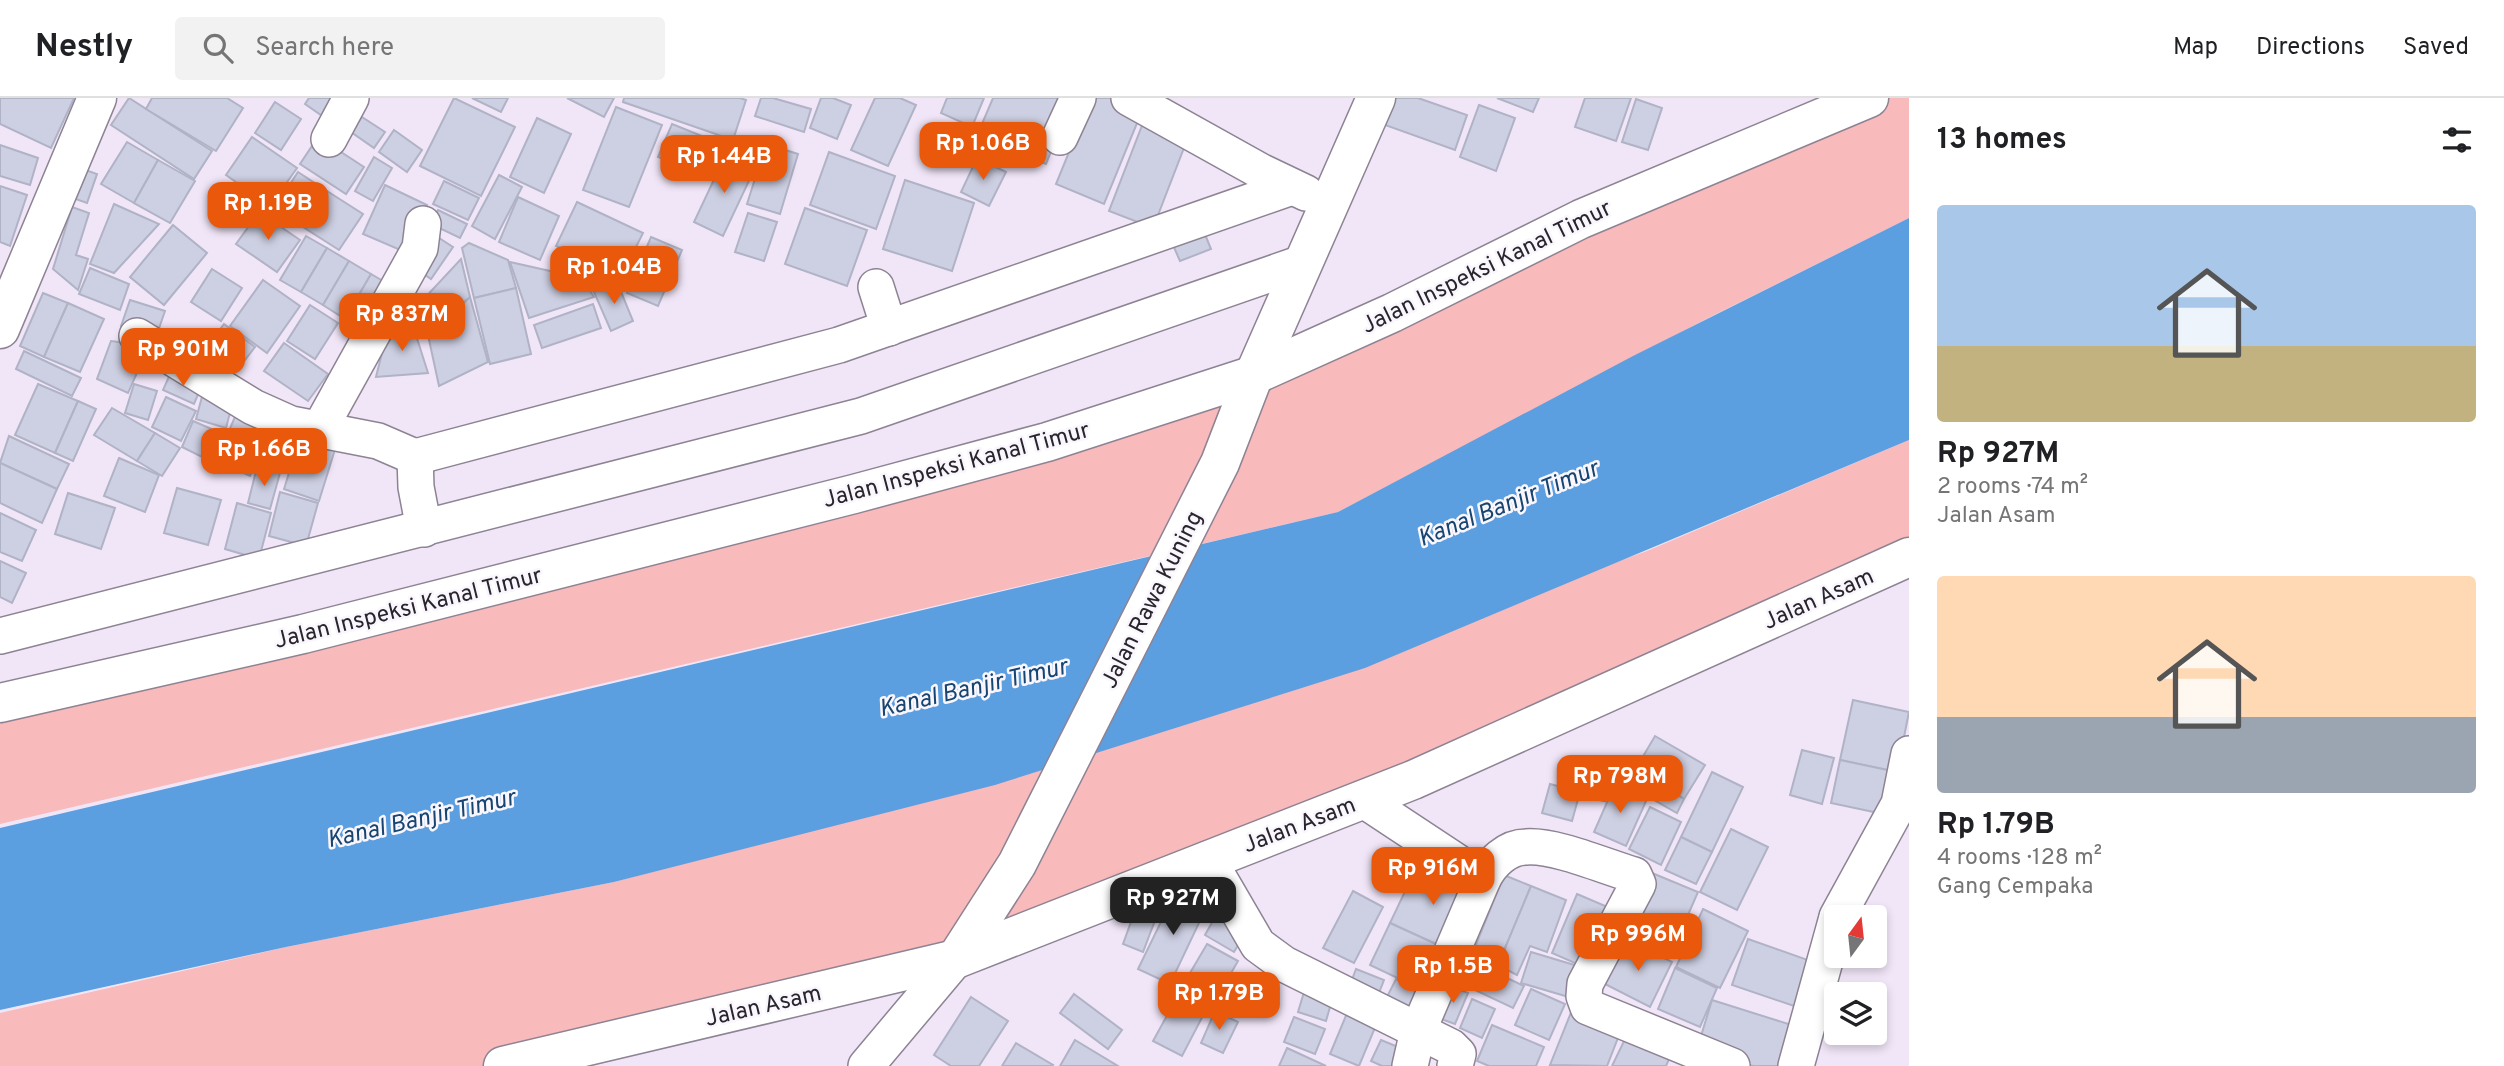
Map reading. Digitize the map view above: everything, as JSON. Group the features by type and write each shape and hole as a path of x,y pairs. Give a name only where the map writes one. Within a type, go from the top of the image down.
{"street":[{"path":"0,329 97,98"},
{"path":"329,139 351,98"},
{"path":"1060,137 1078,98"},
{"path":"1129,98 1328,204"},
{"name":"Jalan Rawa Kuning","path":"866,1066 956,959 1017,863 1220,463 1302,263 1376,98"},
{"name":"Jalan Inspeksi Kanal Timur","path":"0,703 303,634 854,494 1047,442 1254,376 1392,313 1581,219 1869,98"},
{"path":"137,336 253,407 292,424 378,441 415,457 839,345 1292,187"},
{"path":"319,430 420,248 423,224"},
{"path":"0,636 861,416 1302,263"},
{"path":"876,287 889,328"},
{"path":"415,457 416,487 424,529"},
{"name":"Jalan Asam","path":"503,1066 956,959 1413,780 1907,561"},
{"path":"1844,905 1899,804 1909,754"},
{"path":"1363,799 1483,878"},
{"path":"1410,1066 1418,1031 1483,878 1502,855 1524,846 1545,849 1634,874 1638,884 1587,977 1584,996 1588,1007 1732,1066"},
{"path":"1208,859 1258,944 1284,964 1458,1052 1455,1066"},
{"path":"1796,1066 1824,963"}],"shaded area":[{"path":"1869,98 1909,98 1909,218 1710,317 1338,512 0,824 0,696 1093,427"},
{"path":"1909,440 1909,557 956,959 503,1066 0,1066 0,1013 286,947 614,882 1070,759 1647,551"}],"water":[{"name":"Kanal Banjir Timur","path":"1909,218 1909,440 1365,668 995,785 614,882 286,947 0,1010 0,828 1338,512 1633,356"}],"building":[{"path":"0,98 74,98 51,148 0,124"},
{"path":"129,98 212,151 194,179 111,125"},
{"path":"152,98 227,98 243,108 216,151 146,109"},
{"path":"309,98 329,98 342,106 331,122 305,104"},
{"path":"454,98 515,127 481,196 420,166"},
{"path":"472,98 508,98 501,112"},
{"path":"567,98 614,98 604,117"},
{"path":"624,98 746,100 733,140 623,102"},
{"path":"761,98 773,98 811,109 804,132 755,116"},
{"path":"821,98 833,98 851,105 837,139 810,128"},
{"path":"875,98 900,98 916,105 888,166 851,150"},
{"path":"947,98 984,98 972,127 941,113"},
{"path":"993,98 1073,98 1046,164 976,138"},
{"path":"1091,98 1124,98 1144,106 1104,204 1056,184"},
{"path":"1395,98 1418,98 1467,115 1455,150 1385,125"},
{"path":"1497,98 1539,98 1533,112"},
{"path":"1585,98 1631,98 1616,141 1575,127"},
{"path":"1636,99 1662,108 1648,150 1622,142"},
{"path":"275,102 301,119 281,150 255,133"},
{"path":"1479,105 1515,118 1496,171 1460,157"},
{"path":"616,107 662,125 629,207 583,190"},
{"path":"362,117 385,132 374,148 351,132"},
{"path":"537,118 571,134 544,193 510,177"},
{"path":"1143,123 1187,140 1153,228 1109,211"},
{"path":"672,124 717,142 704,175 658,157"},
{"path":"394,130 422,150 407,172 379,152"},
{"path":"252,137 297,168 270,206 226,175"},
{"path":"318,137 364,167 346,194 300,164"},
{"path":"127,142 158,160 134,203 101,184"},
{"path":"766,144 798,154 780,214 747,204"},
{"path":"0,145 38,158 30,185 0,176"},
{"path":"829,152 895,176 876,229 810,205"},
{"path":"726,154 755,168 723,236 694,222"},
{"path":"374,157 392,168 373,201 355,191"},
{"path":"977,158 1006,172 989,206 961,192"},
{"path":"158,160 195,181 170,223 134,203"},
{"path":"77,167 97,174 87,203 67,196"},
{"path":"298,172 327,191 303,227 274,209"},
{"path":"499,175 522,187 495,239 472,226"},
{"path":"905,180 974,203 952,271 883,249"},
{"path":"444,181 479,198 468,220 433,204"},
{"path":"385,185 427,205 405,252 363,234"},
{"path":"0,186 27,195 10,246 0,242"},
{"path":"327,191 363,214 339,250 303,227"},
{"path":"518,197 559,216 540,260 499,242"},
{"path":"577,202 643,233 621,277 556,246"},
{"path":"114,204 159,224 114,273 90,264"},
{"path":"72,207 89,213 76,255 88,259 78,290 53,269"},
{"path":"805,208 867,230 847,286 785,264"},
{"path":"438,210 467,224 460,238 431,224"},
{"path":"259,212 300,240 277,272 236,244"},
{"path":"748,213 777,222 764,261 735,252"},
{"path":"173,225 207,253 164,305 130,277"},
{"path":"1204,232 1211,249 1180,261 1173,245"},
{"path":"306,236 327,248 301,292 280,280"},
{"path":"436,236 453,247 431,279 414,267"},
{"path":"651,237 682,250 658,306 627,293"},
{"path":"469,243 508,260 516,288 474,298 462,248"},
{"path":"327,248 349,261 323,305 301,292"},
{"path":"461,259 470,297 428,335 420,303"},
{"path":"349,261 371,274 345,319 323,305"},
{"path":"510,262 581,278 594,297 529,318"},
{"path":"90,268 129,284 120,310 79,294"},
{"path":"212,269 242,288 221,321 191,302"},
{"path":"371,274 395,288 369,333 345,319"},
{"path":"263,280 300,306 267,353 230,326"},
{"path":"617,282 633,321 611,331 594,292"},
{"path":"516,288 531,354 490,364 474,298"},
{"path":"43,293 68,303 44,357 20,346"},
{"path":"470,297 488,362 439,386 428,335"},
{"path":"130,300 165,311 156,337 121,326"},
{"path":"68,303 104,319 80,372 44,357"},
{"path":"593,304 601,328 542,348 534,325"},
{"path":"310,305 338,323 315,359 287,341"},
{"path":"409,313 428,373 376,377 384,345"},
{"path":"224,324 255,347 238,369 208,346"},
{"path":"111,341 149,346 128,393 97,379"},
{"path":"284,343 328,374 308,401 264,371"},
{"path":"24,351 81,378 72,396 16,369"},
{"path":"171,372 202,385 194,404 163,390"},
{"path":"38,384 78,401 55,453 15,435"},
{"path":"134,384 157,391 148,420 125,413"},
{"path":"203,393 233,401 226,428 196,419"},
{"path":"166,397 196,411 181,441 152,427"},
{"path":"78,401 96,409 73,461 55,453"},
{"path":"241,403 273,428 250,476 207,456 219,430 228,433"},
{"path":"112,408 155,433 137,461 94,435"},
{"path":"193,421 214,430 202,457 182,447"},
{"path":"302,431 337,443 319,501 284,489"},
{"path":"155,433 180,448 162,476 137,461"},
{"path":"9,436 69,464 57,489 0,463"},
{"path":"119,458 159,475 145,512 104,496"},
{"path":"0,463 57,489 42,523 0,503"},
{"path":"257,467 280,473 270,509 248,503"},
{"path":"177,488 221,500 208,545 164,533"},
{"path":"280,492 318,503 306,546 269,536"},
{"path":"68,493 115,508 101,549 55,534"},
{"path":"237,503 271,513 259,559 225,549"},
{"path":"0,513 36,530 22,561 0,552"},
{"path":"0,561 26,573 12,603 0,597"},
{"path":"1853,700 1909,712 1897,772 1840,760"},
{"path":"1655,736 1705,765 1684,799 1635,770"},
{"path":"1802,750 1834,758 1822,804 1790,795"},
{"path":"1840,760 1897,772 1888,815 1831,803"},
{"path":"1590,763 1616,769 1605,801 1582,797"},
{"path":"1635,770 1684,799 1677,813 1626,784"},
{"path":"1712,772 1743,787 1712,852 1681,837"},
{"path":"1550,784 1580,792 1572,821 1542,813"},
{"path":"1615,784 1647,799 1626,846 1594,832"},
{"path":"1650,807 1681,822 1661,865 1629,849"},
{"path":"1731,829 1768,847 1737,910 1700,892"},
{"path":"1681,837 1712,852 1696,884 1665,870"},
{"path":"1418,864 1477,892 1449,950 1390,923"},
{"path":"1652,873 1698,892 1670,956 1625,938"},
{"path":"1504,875 1531,886 1498,965 1472,955"},
{"path":"1144,886 1165,894 1143,952 1123,944"},
{"path":"1531,886 1566,900 1547,952 1530,946 1517,975 1498,965"},
{"path":"1177,889 1208,904 1170,984 1138,969"},
{"path":"1353,891 1383,907 1354,963 1323,948"},
{"path":"1577,894 1610,908 1584,967 1552,953"},
{"path":"1703,909 1748,931 1720,988 1676,967"},
{"path":"1218,912 1247,930 1234,952 1205,935"},
{"path":"1390,923 1449,950 1429,993 1370,965"},
{"path":"1626,939 1672,962 1650,1007 1603,983"},
{"path":"1748,939 1822,965 1806,1010 1732,985"},
{"path":"1207,944 1238,961 1214,1003 1183,985"},
{"path":"1531,952 1581,967 1572,998 1521,983"},
{"path":"1467,959 1524,986 1513,1008 1456,981"},
{"path":"1675,968 1717,988 1700,1027 1658,1009"},
{"path":"1356,969 1384,980 1375,1003 1347,993"},
{"path":"1396,979 1427,994 1413,1027 1380,1011"},
{"path":"1307,982 1334,993 1326,1021 1298,1012"},
{"path":"1451,986 1468,993 1455,1024 1438,1018"},
{"path":"1531,989 1565,1004 1549,1040 1515,1025"},
{"path":"1180,992 1208,1006 1182,1056 1153,1041"},
{"path":"1074,994 1122,1030 1108,1049 1060,1013"},
{"path":"971,997 1008,1021 979,1066 951,1066 934,1055"},
{"path":"1472,999 1495,1009 1482,1038 1460,1028"},
{"path":"1712,1000 1801,1028 1789,1066 1753,1066 1697,1049"},
{"path":"1350,1006 1379,1018 1359,1066 1330,1054"},
{"path":"1572,1010 1621,1030 1607,1066 1550,1065"},
{"path":"1215,1011 1238,1022 1223,1053 1201,1043"},
{"path":"1294,1017 1325,1029 1315,1054 1284,1042"},
{"path":"1492,1025 1544,1047 1536,1066 1489,1066 1477,1061"},
{"path":"1626,1037 1670,1057 1666,1066 1612,1066"},
{"path":"1075,1040 1118,1066 1060,1066"},
{"path":"1381,1040 1408,1051 1401,1066 1382,1066 1371,1061"},
{"path":"1016,1043 1053,1065 1002,1066"},
{"path":"1287,1048 1326,1066 1279,1066"}]}
